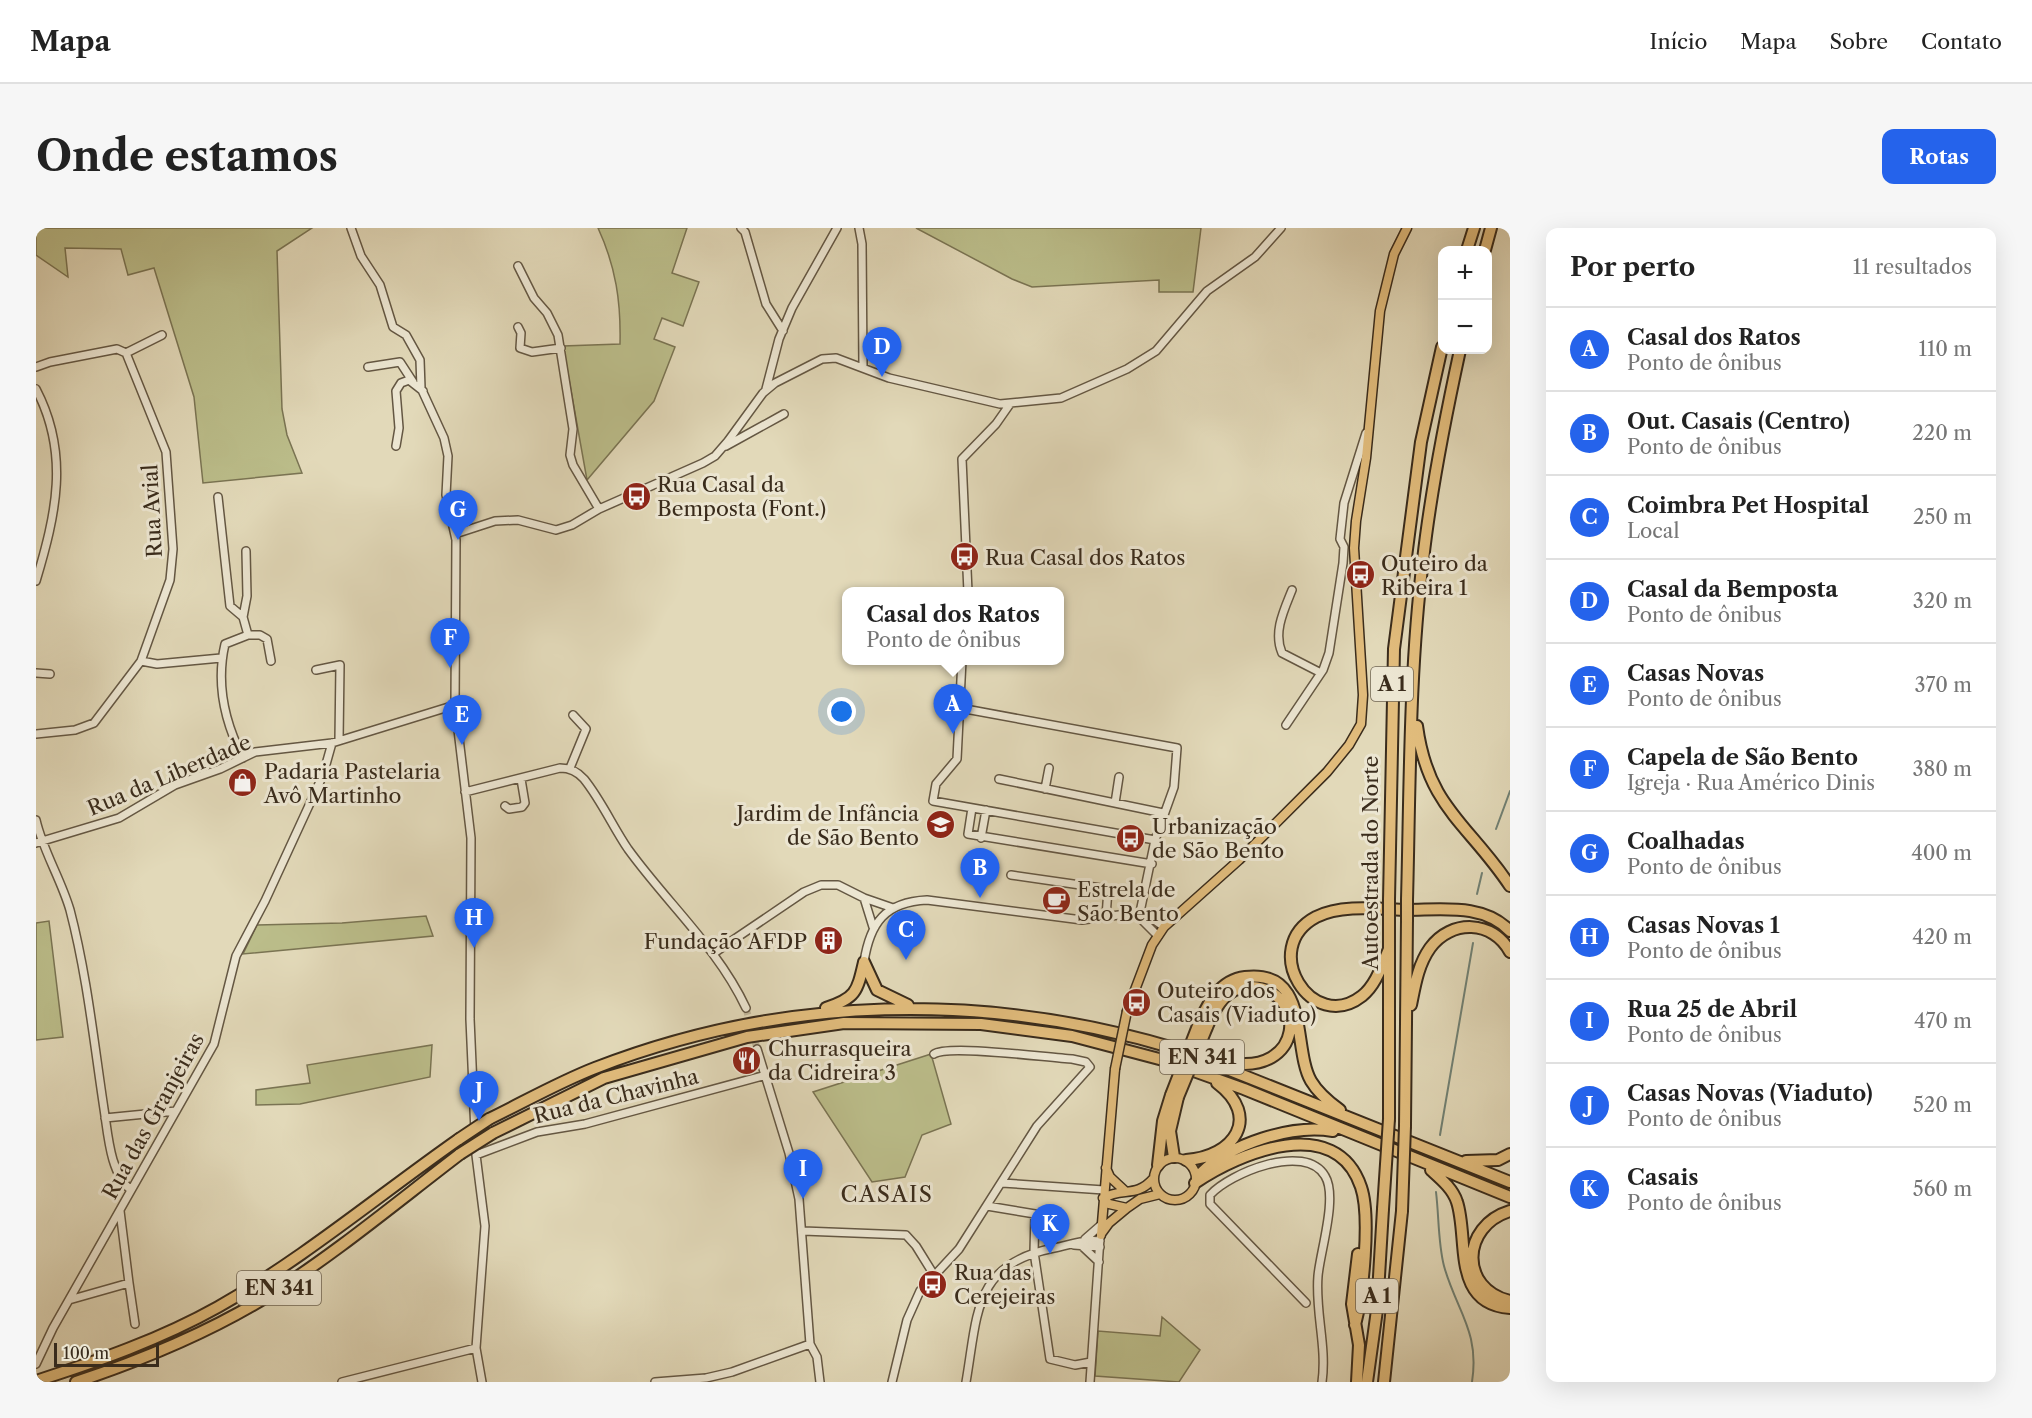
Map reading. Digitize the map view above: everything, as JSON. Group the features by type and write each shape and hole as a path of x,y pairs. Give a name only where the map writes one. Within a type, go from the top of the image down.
{"highway":[{"path":"1468,246 1474,228"},
{"path":"1486,246 1491,228"},
{"name":"Autoestrada do Norte","path":"1367,1382 1377,1310 1389,1119 1389,812 1394,649 1421,442 1441,354"},
{"name":"Autoestrada do Norte","path":"1384,1382 1402,1210 1413,694 1422,560 1440,445 1459,354"},
{"path":"1413,694 1419,741 1433,785 1455,821 1510,886"},
{"path":"1389,949 1370,987 1361,997 1346,1004 1320,1003 1309,997 1294,977 1290,965 1296,937 1304,925 1332,911 1466,910 1494,916 1510,931"},
{"path":"1406,1025 1423,959 1442,936 1453,929 1478,927 1497,935 1510,952"},
{"path":"864,962 877,990 914,1008"},
{"path":"810,1013 852,997 858,988 864,962"},
{"path":"1158,1165 1163,1121 1175,1096 1212,999 1220,988 1231,981 1253,976 1276,984 1287,993 1294,1006 1299,1024 1302,1055 1311,1080 1330,1102 1352,1119"},
{"path":"1203,1025 1227,995 1246,986 1271,991 1281,999 1288,1012 1290,1025 1283,1048 1265,1063 1238,1065 1204,1058"},
{"name":"EN 341","path":"36,1381 138,1345 217,1308 299,1255 489,1119 594,1068 671,1042 744,1023 810,1013 914,1008 1044,1018 1127,1035 1204,1058 1510,1182"},
{"name":"EN 341","path":"76,1382 93,1378 153,1354 212,1327 267,1296 460,1154 493,1133 604,1078 747,1037 812,1026 896,1022 1017,1027 1126,1049 1199,1072 1510,1197"},
{"path":"1175,1096 1170,1131 1180,1159 1201,1159 1220,1153 1233,1139 1238,1129 1239,1117 1234,1098 1199,1072"},
{"path":"1196,1181 1214,1162 1276,1133 1319,1129 1357,1136"},
{"path":"1196,1181 1266,1149 1294,1144 1324,1148 1341,1158 1354,1173 1361,1188 1364,1224 1355,1270 1352,1304 1359,1345 1357,1382"},
{"path":"1457,1161 1490,1161 1510,1154"},
{"path":"1421,1163 1446,1184 1457,1200 1463,1256 1471,1284 1492,1303 1510,1308"},
{"path":"1510,1211 1500,1214 1484,1226 1474,1242 1472,1255 1474,1268 1486,1288 1496,1296 1510,1301"}],"main road":[{"path":"1100,1241 1115,1069 1126,1011 1134,987 1158,936 1164,927 1260,840 1327,772 1357,734 1364,711 1354,548 1370,419 1380,311 1394,254 1407,228"},
{"path":"1100,1241 1109,1223 1140,1199 1160,1194 1178,1200 1189,1194 1196,1181 1195,1171 1180,1159 1158,1165 1153,1179 1140,1191 1104,1194"},
{"path":"1106,1168 1110,1177 1125,1191"},
{"path":"1153,1179 1160,1194"},
{"path":"1104,1194 1115,1206 1127,1208"}],"street":[{"path":"351,228 361,256 380,285 393,327 406,335 420,360 423,391 444,438 448,456 446,495 455,534 458,590 454,637 455,705 471,838 470,1019 476,1155 485,1226 476,1348 482,1382"},
{"path":"741,228 745,232 766,304 783,330"},
{"path":"764,392 792,308 837,228"},
{"path":"859,228 862,244 862,366"},
{"path":"721,449 764,392 775,383 822,359 836,358 889,378 1000,404 1061,398 1127,369 1156,351 1189,309 1208,291 1255,257 1281,228"},
{"path":"518,266 534,298 554,324 561,348 573,429 570,455 573,465 599,509"},
{"path":"518,327 521,333 520,348 532,352 561,348"},
{"path":"36,368 50,362 117,349 126,353 162,335"},
{"name":"Rua Avial","path":"36,734 75,730 94,723 141,661 170,580 173,549 166,452 126,353"},
{"path":"368,367 400,362 412,382 423,391"},
{"path":"396,446 399,428 396,391 402,383 412,382"},
{"path":"36,389 48,411 57,449 57,488 50,535 36,581"},
{"path":"968,587 962,459 996,424 1010,404"},
{"path":"455,534 495,521 518,520 556,530 572,525 599,509 703,463 721,449 784,414"},
{"path":"1286,725 1321,673 1336,616 1344,547 1340,539 1344,504 1370,419"},
{"path":"218,497 230,606 243,617"},
{"path":"1344,547 1354,548"},
{"path":"246,551 247,596 243,617 248,635"},
{"path":"1292,590 1283,613 1278,645 1282,653 1321,673"},
{"path":"243,758 233,739 222,690 221,658 225,644 248,635 260,635 267,639 271,660"},
{"path":"141,661 157,664 221,658"},
{"name":"Rua das Granjeiras","path":"36,1364 69,1300 214,1044 236,956 323,776 336,742 340,664 316,670"},
{"path":"962,665 957,759 936,784 933,801 1155,840"},
{"path":"36,673 50,674"},
{"name":"Rua da Liberdade","path":"39,842 119,819 175,786 255,752 336,742 455,705"},
{"path":"960,708 1177,748 1174,787 1155,840 1152,864 1139,917"},
{"path":"570,768 586,729 573,715"},
{"path":"465,792 560,768 570,768 583,778 628,848 673,908 714,953 746,1008"},
{"path":"1045,789 1049,768"},
{"path":"1115,803 1119,777"},
{"path":"505,806 509,809 522,807 525,803 521,779"},
{"path":"999,779 1164,813"},
{"path":"972,808 968,834 981,838 1152,864"},
{"path":"981,838 986,810"},
{"path":"36,820 39,842 65,896 82,962 105,1118 116,1170 124,1185 131,1190"},
{"path":"1011,875 1108,889 1106,916"},
{"path":"714,953 804,892 821,885 838,885 864,898 893,908"},
{"path":"864,898 873,927"},
{"path":"864,962 873,927 893,908 910,901 927,900 1082,920 1126,914 1150,917 1164,927"},
{"path":"869,913 872,906 878,903"},
{"path":"1139,917 1158,936"},
{"path":"758,1049 789,1153 802,1231 810,1344 816,1357 820,1382"},
{"path":"892,1382 907,1320 920,1291 959,1249 1037,1126 1090,1066 1086,1062 1072,1059 984,1052 944,1050 934,1054"},
{"name":"Rua da Chavinha","path":"476,1155 495,1150 519,1137 537,1132 585,1124 766,1075"},
{"path":"105,1118 176,1112"},
{"path":"1306,1303 1210,1204 1210,1195 1236,1175 1268,1164 1293,1161 1313,1165 1326,1176 1330,1194 1318,1277 1318,1305 1324,1367 1322,1382"},
{"path":"1002,1183 1104,1194"},
{"path":"987,1206 1035,1214 1030,1253 1050,1359 1075,1365 1091,1362"},
{"path":"120,1210 135,1324"},
{"path":"1083,1244 1101,1225"},
{"path":"802,1231 906,1235 924,1257 934,1275"},
{"path":"966,1382 984,1295 1007,1265 1030,1253 1100,1241 1090,1382"},
{"path":"1083,1244 1099,1262"},
{"path":"69,1300 129,1283"},
{"path":"655,1382 705,1378 723,1374 810,1344"},
{"path":"342,1382 476,1348"}],"green space":[{"path":"36,228 312,228 277,251 282,409 287,435 302,473 203,483 194,397 154,268 128,275 121,249 65,248 68,277 36,255"},
{"path":"598,228 687,228 672,273 699,282 683,326 662,318 654,339 675,347 654,401 587,480 563,346 620,344 620,314 616,285"},
{"path":"916,228 1201,228 1193,292 1159,292 1159,280 1032,287 1012,279"},
{"path":"426,916 433,936 243,954 257,925 342,923"},
{"path":"49,921 63,1037 36,1040 36,923"},
{"path":"432,1045 430,1077 300,1104 256,1105 256,1090 310,1083 307,1065"},
{"path":"931,1054 951,1124 922,1135 905,1177 872,1182 813,1092"},
{"path":"1162,1317 1200,1350 1179,1382 1095,1376 1098,1331 1160,1336"}],"waterway":[{"path":"1496,829 1510,791"},
{"path":"1477,894 1482,873"},
{"path":"1440,1135 1473,943"},
{"path":"1436,1192 1444,1266 1470,1334 1473,1349 1472,1382"}],"tunnel":[{"path":"746,1008 757,1049"}],"place":[{"name":"Casal da Bemposta","path":"882,377"},
{"name":"Rua Casal da Bemposta (Font.)","path":"636,496"},
{"name":"Coalhadas","path":"458,540"},
{"name":"Rua Casal dos Ratos","path":"964,557"},
{"name":"Outeiro da Ribeira 1","path":"1360,575"},
{"name":"Capela de São Bento","path":"450,668"},
{"name":"Casal dos Ratos","path":"953,734"},
{"name":"Casas Novas","path":"462,745"},
{"name":"Padaria Pastelaria Avô Martinho","path":"243,783"},
{"name":"Jardim de Infância de São Bento","path":"940,825"},
{"name":"Urbanização de São Bento","path":"1131,838"},
{"name":"Out. Casais (Centro)","path":"980,898"},
{"name":"Estrela de São Bento","path":"1056,901"},
{"name":"Fundação AFDP","path":"828,941"},
{"name":"Casas Novas 1","path":"474,948"},
{"name":"Coimbra Pet Hospital","path":"906,960"},
{"name":"Outeiro dos Casais (Viaduto)","path":"1136,1002"},
{"name":"Churrasqueira da Cidreira 3","path":"747,1060"},
{"name":"Casas Novas (Viaduto)","path":"479,1121"},
{"name":"Rua 25 de Abril","path":"803,1199"},
{"name":"Casais","path":"1050,1254"},
{"name":"Rua das Cerejeiras","path":"933,1284"}],"district":[{"name":"CASAIS","path":"887,1194"}]}
